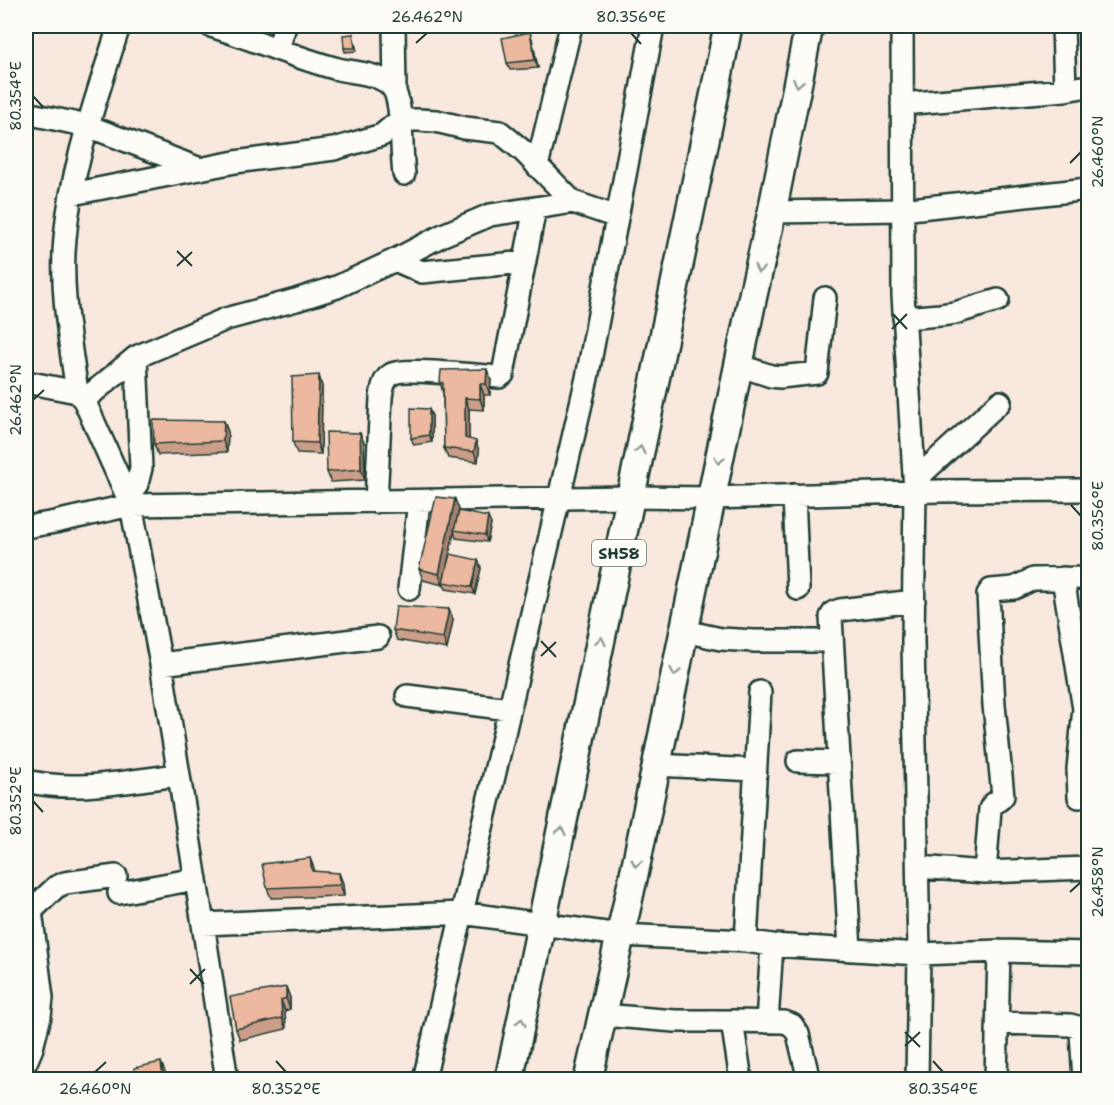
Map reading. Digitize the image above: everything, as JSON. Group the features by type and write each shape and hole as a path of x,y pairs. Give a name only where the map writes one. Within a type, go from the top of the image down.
{"main road":[{"name":"SH58","path":"509,1080 728,26"},
{"path":"588,1080 684,632 809,26"}],"street":[{"path":"119,26 88,126 72,194 65,238 64,295 81,396 130,501 161,664 227,1080"},
{"path":"211,26 330,67 380,77 395,90"},
{"path":"278,49 285,26"},
{"path":"394,26 395,90 399,108 404,174"},
{"path":"537,166 572,26"},
{"path":"424,1080 587,378 653,26"},
{"path":"902,26 904,318 915,486 914,601 919,954 917,1080"},
{"path":"1063,26 1065,90"},
{"path":"902,104 1089,86"},
{"path":"26,113 88,126 200,169"},
{"path":"72,194 235,162 334,149 382,135 400,120 436,121 465,128 500,132 524,151 573,202 617,218"},
{"path":"772,212 902,210 1089,189"},
{"path":"26,382 81,396 136,357 226,319 337,287 443,235 490,215 573,202"},
{"path":"376,502 382,386 386,379 392,374 407,370 495,377 501,376 504,372 535,208"},
{"path":"394,260 422,272 525,262"},
{"path":"738,365 780,377 817,373 825,298"},
{"path":"904,318 955,313 998,300"},
{"path":"130,501 141,468 136,357"},
{"path":"915,486 1000,402"},
{"path":"26,527 55,522 130,501 376,502 630,497 711,498 794,495 915,486 1089,490"},
{"path":"794,495 798,589"},
{"path":"409,589 419,501"},
{"path":"1063,578 1087,710 1078,769 1078,797"},
{"path":"985,872 990,808 1003,796 993,705 988,594 994,590 1018,587 1033,579 1089,578"},
{"path":"850,950 831,617 834,612 840,610 914,601"},
{"path":"684,632 721,639 832,641"},
{"path":"161,664 378,637"},
{"path":"746,941 760,692"},
{"path":"407,696 509,709"},
{"path":"798,761 839,762"},
{"path":"656,765 754,770"},
{"path":"26,781 48,785 85,786 178,775"},
{"path":"918,867 985,872 1089,868"},
{"path":"26,1062 40,1016 42,998 28,913 56,887 65,884 117,884 196,879"},
{"path":"203,924 462,913 620,935 746,941 850,950 919,954 999,951 1089,953"},
{"path":"767,1022 772,945"},
{"path":"996,1080 999,951"},
{"path":"602,1015 675,1021 784,1022 792,1025 798,1034 809,1080"},
{"path":"732,1021 741,1080"},
{"path":"998,1023 1078,1027 1081,1032 1084,1080"}],"building":[{"path":"530,32 535,60 507,63 502,38"},
{"path":"353,34 355,48 344,48 343,35"},
{"path":"487,369 486,384 480,384 480,399 465,398 465,438 476,441 474,452 444,448 441,370"},
{"path":"319,375 317,443 293,442 292,377"},
{"path":"411,408 429,409 429,435 411,438"},
{"path":"153,420 224,421 223,441 154,444"},
{"path":"326,432 360,433 361,469 327,472"},
{"path":"436,497 455,499 439,574 419,569"},
{"path":"459,511 488,517 485,535 454,530"},
{"path":"450,554 478,560 472,587 443,582"},
{"path":"396,606 449,609 443,638 393,630"},
{"path":"310,858 312,871 339,873 340,885 267,888 262,864"},
{"path":"286,987 286,998 281,1000 282,1018 236,1029 230,997"},
{"path":"161,1062 163,1080 135,1080 134,1068"}]}
